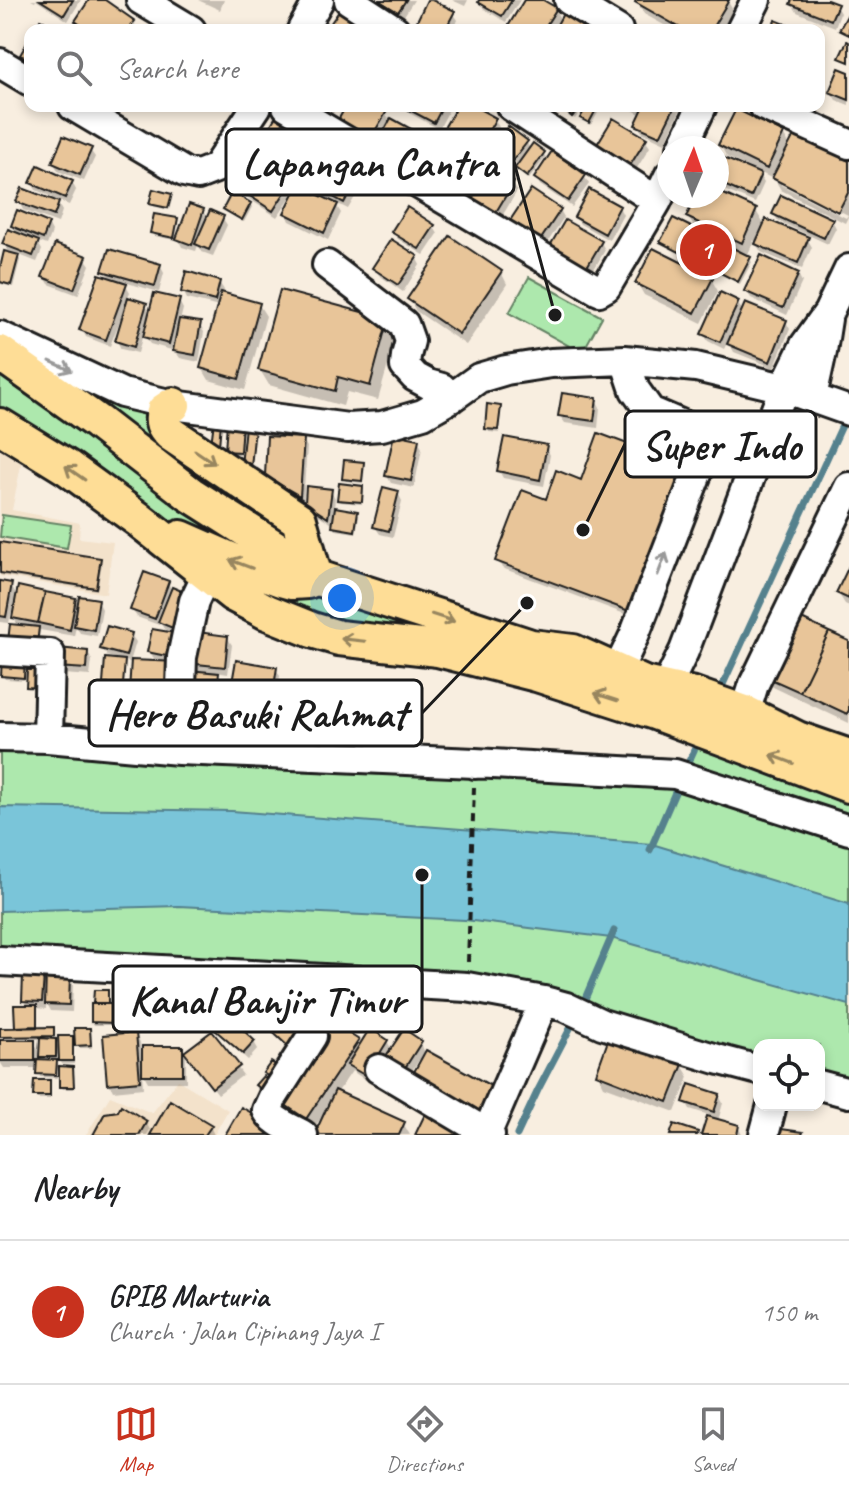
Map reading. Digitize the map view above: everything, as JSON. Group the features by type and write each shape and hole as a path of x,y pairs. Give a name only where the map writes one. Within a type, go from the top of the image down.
{"main road":[{"path":"0,353 190,494 315,577 531,647 573,652 704,710 849,785"},
{"path":"173,405 164,411 162,418 163,425 171,434 299,520 315,577"},
{"path":"0,426 68,468 233,594 312,630 339,638 438,649 704,710 849,757"},
{"path":"138,519 281,579 292,582 308,581 315,577"}],"street":[{"path":"141,0 181,24"},
{"path":"305,24 319,0"},
{"path":"349,0 386,24"},
{"path":"569,0 608,24"},
{"path":"744,24 756,0"},
{"path":"0,63 24,77"},
{"path":"83,112 184,172 198,175 216,168 253,112"},
{"path":"297,112 599,291 606,287 657,199"},
{"path":"522,112 657,186"},
{"path":"688,136 699,112"},
{"path":"777,112 849,144"},
{"path":"327,265 404,324 410,341 405,366 415,377 442,388 451,398"},
{"path":"849,269 828,313 805,345 784,388 684,651 704,710 754,684 849,487"},
{"path":"97,422 85,399 87,391 97,387 173,405 348,428 382,426 423,414 479,378 506,370 551,363 625,360 696,367 784,388 831,404 822,351 828,313"},
{"path":"0,336 122,393"},
{"path":"617,672 701,463 704,446 692,429 650,411 635,390 625,360"},
{"path":"179,750 182,657 194,601 207,574"},
{"path":"0,651 51,656 48,738"},
{"path":"0,737 48,738 179,750 675,774 849,830"},
{"path":"0,961 467,987 555,1004 597,1021 753,1068"},
{"path":"379,1069 487,1135 555,1004"},
{"path":"303,1135 273,1118 267,1110 312,1036"},
{"path":"825,1087 849,1093"},
{"path":"764,1135 770,1111"}],"path":[{"path":"467,967 475,764"}],"shaded area":[{"path":"0,447 22,460 12,510 80,523 79,538 113,542 106,594 0,576"},
{"path":"178,1080 228,1110 214,1135 86,1135 110,1096 152,1113"}],"green space":[{"path":"529,277 602,317 582,353 509,313"},
{"path":"0,353 85,395 87,391 164,411 299,520 315,577 531,647 312,630 0,426"},
{"path":"2,515 71,525 67,548 0,537"},
{"path":"703,730 849,785 849,829 683,775"},
{"path":"0,737 675,774 849,830 849,1093 825,1087 825,1039 753,1039 753,1068 566,1007 0,961"}],"water":[{"path":"0,807 232,811 652,844 849,904 849,1005 611,938 465,920 179,906 0,911"}],"building":[{"path":"40,0 73,0 64,15"},
{"path":"89,0 105,0 135,21 133,24 79,24 75,21"},
{"path":"378,0 406,0 398,12"},
{"path":"427,0 455,11 448,24 415,24"},
{"path":"479,0 512,0 502,16"},
{"path":"524,0 543,0 557,8 547,24 509,24"},
{"path":"729,0 715,24 674,24 635,2"},
{"path":"792,0 827,0 838,4 831,20 790,4"},
{"path":"565,10 593,23 593,24 557,24"},
{"path":"339,11 359,24 330,24"},
{"path":"849,12 849,35 839,30"},
{"path":"849,42 849,62 839,58"},
{"path":"839,68 849,72 849,100 829,92"},
{"path":"343,112 386,112 369,141 337,122"},
{"path":"413,112 440,112 434,123"},
{"path":"453,112 485,112 496,118 479,148 444,128"},
{"path":"584,112 595,112 589,123 580,118"},
{"path":"641,112 672,112 660,136 635,125"},
{"path":"734,112 742,112 784,133 767,169 729,150 729,136 722,136"},
{"path":"276,116 321,143 299,179 242,146 252,129 264,136"},
{"path":"391,118 422,135 407,163 376,146"},
{"path":"613,118 647,138 629,167 596,146"},
{"path":"508,126 528,141 509,165 489,150"},
{"path":"795,133 849,161 849,191 838,212 772,178"},
{"path":"63,136 92,148 80,175 52,163"},
{"path":"533,143 545,152 527,177 515,168"},
{"path":"327,146 364,167 344,203 306,182"},
{"path":"552,151 586,175 568,201 534,178"},
{"path":"729,160 761,174 751,197 729,187"},
{"path":"253,162 289,186 273,211 236,187"},
{"path":"484,164 514,182 496,212 466,194"},
{"path":"38,165 73,181 65,198 30,183"},
{"path":"298,185 338,204 324,233 284,213"},
{"path":"22,188 59,202 54,216 16,202"},
{"path":"153,189 172,194 168,208 149,204"},
{"path":"531,189 561,209 539,242 509,222"},
{"path":"589,189 620,206 605,234 574,217"},
{"path":"232,192 251,203 242,220 223,209"},
{"path":"781,195 833,219 824,238 772,214"},
{"path":"729,196 757,209 742,243 686,217 690,208 729,208"},
{"path":"189,204 204,209 192,245 176,239"},
{"path":"407,207 435,225 419,249 391,232"},
{"path":"17,210 49,223 43,239 11,226"},
{"path":"210,210 224,216 209,250 195,244"},
{"path":"154,214 178,218 174,238 150,233"},
{"path":"673,218 751,257 738,282 660,242"},
{"path":"766,219 809,237 798,263 755,244"},
{"path":"565,220 602,241 584,272 547,251"},
{"path":"8,229 39,241 33,256 2,244"},
{"path":"450,236 502,271 459,334 407,299"},
{"path":"391,239 418,256 398,285 372,268"},
{"path":"55,244 87,256 74,289 42,277"},
{"path":"653,248 713,278 695,313 635,283"},
{"path":"109,249 161,264 155,286 102,271"},
{"path":"4,251 19,255 11,285 0,282"},
{"path":"761,255 799,273 783,308 744,291"},
{"path":"186,271 220,281 215,301 181,292"},
{"path":"99,274 127,283 106,340 79,330"},
{"path":"280,290 388,319 370,386 338,377 335,391 258,370"},
{"path":"221,292 260,303 239,379 200,368"},
{"path":"720,292 739,301 720,342 701,334"},
{"path":"154,293 180,299 169,344 143,337"},
{"path":"128,297 147,303 134,347 115,341"},
{"path":"745,303 787,320 770,362 727,344"},
{"path":"179,319 201,322 195,355 173,351"},
{"path":"562,393 597,398 594,421 558,416"},
{"path":"487,404 501,406 498,430 485,429"},
{"path":"214,421 221,422 219,446 211,445"},
{"path":"227,422 242,423 240,452 225,451"},
{"path":"245,426 255,427 251,467 241,466"},
{"path":"598,433 684,465 629,611 495,561 522,490 546,499 556,470 581,480"},
{"path":"394,434 419,439 411,481 385,476"},
{"path":"267,436 304,438 300,496 265,476"},
{"path":"504,437 547,445 540,480 497,471"},
{"path":"344,460 364,462 362,481 342,479"},
{"path":"339,483 363,486 362,502 337,500"},
{"path":"306,486 332,489 328,518 305,503"},
{"path":"383,487 399,491 389,531 373,527"},
{"path":"335,507 358,511 355,531 332,527"},
{"path":"0,542 101,558 96,588 0,573"},
{"path":"849,566 849,599 836,593"},
{"path":"144,572 169,581 155,619 130,610"},
{"path":"0,581 12,583 6,617 0,616"},
{"path":"18,586 45,592 38,623 12,618"},
{"path":"172,587 194,596 180,631 158,622"},
{"path":"45,592 76,598 70,630 38,623"},
{"path":"79,596 99,599 94,630 74,626"},
{"path":"793,615 829,632 800,692 764,676"},
{"path":"10,624 39,627 37,644 8,641"},
{"path":"107,626 132,633 126,656 100,649"},
{"path":"152,629 181,634 176,658 147,652"},
{"path":"190,631 228,636 225,667 187,663"},
{"path":"829,632 849,641 847,714 800,692"},
{"path":"58,648 88,651 87,669 56,667"},
{"path":"2,657 25,658 24,678 1,676"},
{"path":"105,658 125,660 123,685 103,684"},
{"path":"131,660 179,662 177,694 129,691"},
{"path":"236,660 277,667 271,707 229,700"},
{"path":"27,670 43,670 42,688 26,687"},
{"path":"189,670 219,673 217,689 187,687"},
{"path":"46,973 70,974 69,1005 45,1004"},
{"path":"23,975 44,976 42,1002 22,1001"},
{"path":"94,990 108,990 108,1003 93,1003"},
{"path":"91,1004 115,1004 115,1023 91,1022"},
{"path":"14,1005 37,1005 37,1026 15,1027"},
{"path":"277,1015 301,1037 290,1048 267,1027"},
{"path":"228,1016 255,1041 243,1054 215,1030"},
{"path":"328,1020 359,1040 306,1119 275,1098"},
{"path":"54,1027 54,1036 0,1037 0,1028"},
{"path":"74,1028 90,1028 91,1045 75,1046"},
{"path":"370,1028 388,1040 366,1076 347,1065"},
{"path":"404,1029 422,1041 401,1074 382,1062"},
{"path":"212,1031 240,1066 212,1088 184,1052"},
{"path":"136,1032 140,1081 107,1084 103,1035"},
{"path":"610,1035 683,1064 668,1102 596,1074"},
{"path":"58,1036 73,1036 73,1061 59,1061"},
{"path":"40,1038 56,1039 56,1057 39,1057"},
{"path":"0,1040 35,1040 35,1061 0,1061"},
{"path":"142,1046 183,1046 183,1075 142,1075"},
{"path":"426,1050 493,1087 476,1118 409,1081"},
{"path":"37,1059 57,1060 56,1075 36,1074"},
{"path":"271,1062 285,1071 277,1082 263,1073"},
{"path":"59,1066 73,1067 74,1087 59,1087"},
{"path":"263,1076 276,1086 269,1096 255,1085"},
{"path":"34,1080 50,1080 50,1096 33,1096"},
{"path":"689,1084 720,1094 714,1112 683,1102"},
{"path":"335,1090 405,1122 399,1135 315,1133"},
{"path":"170,1100 212,1125 205,1135 150,1135"},
{"path":"121,1105 147,1121 139,1135 93,1135 105,1113 118,1111"},
{"path":"241,1107 282,1130 287,1135 225,1135"},
{"path":"426,1112 476,1135 415,1135"},
{"path":"707,1116 739,1125 737,1135 701,1135"},
{"path":"674,1124 698,1132 697,1135 670,1135"},
{"path":"774,1128 803,1132 802,1135 773,1135"}],"waterway":[{"path":"719,693 846,417"},
{"path":"685,770 700,737"},
{"path":"650,850 680,781"},
{"path":"581,1008 614,931"},
{"path":"517,1135 575,1019"}],"place":[{"name":"GPIB Marturia","path":"706,250"},
{"name":"Lapangan Cantra","path":"555,315"},
{"name":"Super Indo","path":"583,530"},
{"name":"Hero Basuki Rahmat","path":"527,603"},
{"name":"Kanal Banjir Timur","path":"422,875"}]}
